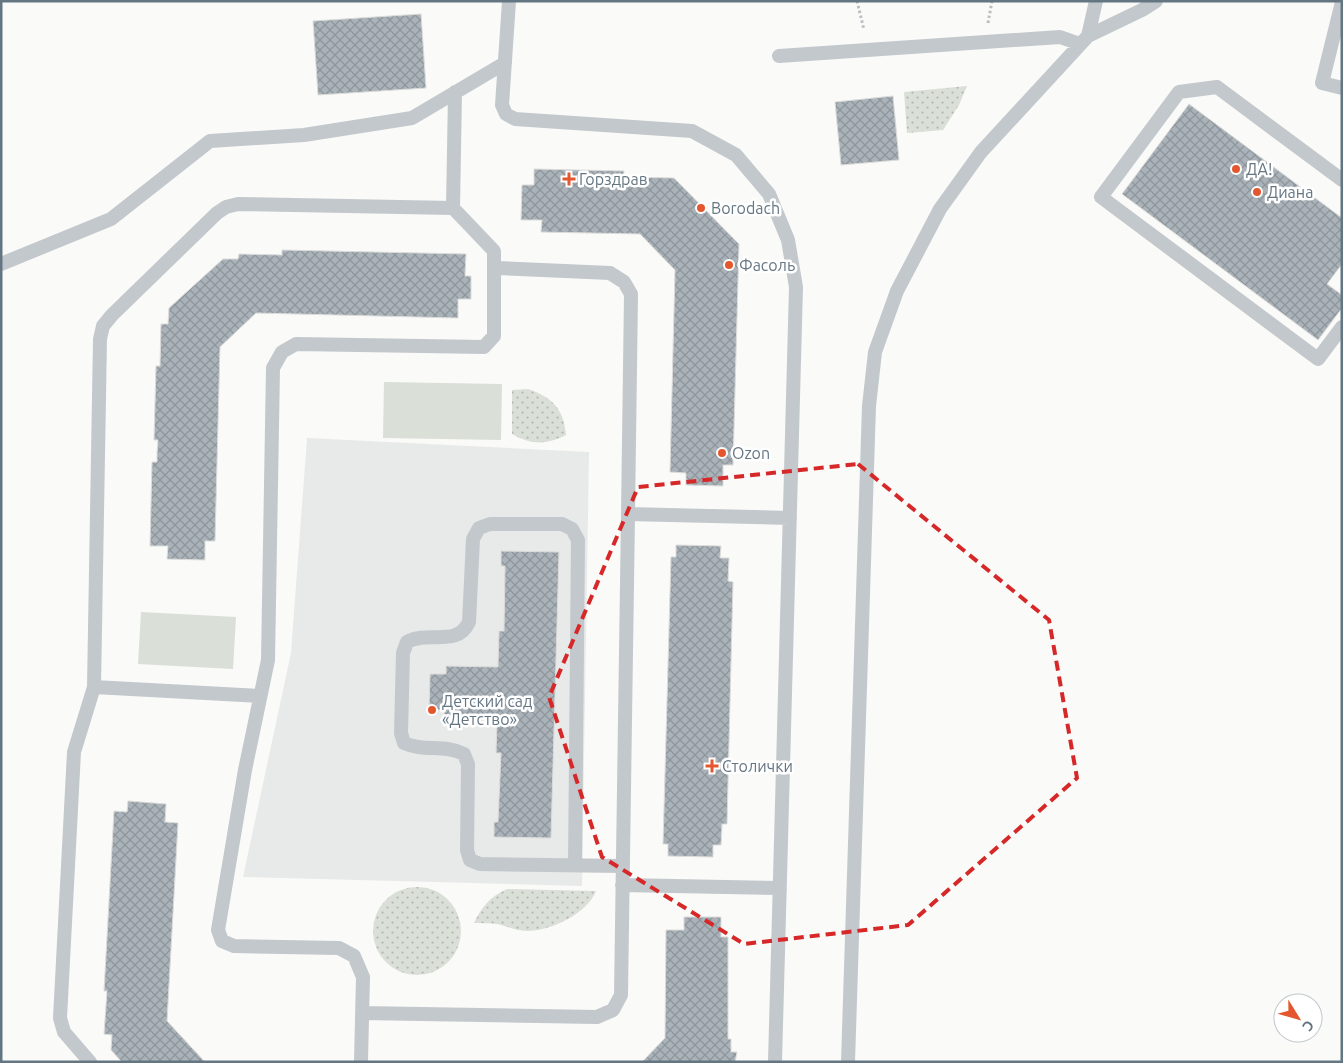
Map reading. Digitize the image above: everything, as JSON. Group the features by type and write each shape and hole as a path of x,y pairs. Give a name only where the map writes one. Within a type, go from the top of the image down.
{"lane":[{"path":"508,1 502,105 506,114 515,119 692,131 736,155 769,194 788,240 796,287 775,1062"},
{"path":"1084,40 1096,1"},
{"path":"848,1062 868,416 875,352 897,291 940,209 981,152 1084,40 1156,1"},
{"path":"1342,2 1322,83 1342,88"},
{"path":"779,56 1060,37 1084,40"},
{"path":"1,264 111,220 210,141 304,135 412,118 505,63"},
{"path":"1342,180 1217,87 1179,92 1101,198 1318,359 1342,327"},
{"path":"361,1062 363,977 354,956 338,948 234,946 222,941 218,930 245,770 268,660 273,368 282,352 296,344 484,347 494,336 496,268 494,251 454,208 455,92"},
{"path":"90,1062 64,1032 60,1018 74,752 94,687 100,339 103,326 217,213 226,207 238,204 454,208"},
{"path":"362,1013 597,1017 613,1010 621,995 631,294 624,282 610,273 496,268"},
{"path":"628,514 790,518"},
{"path":"575,865 578,540 572,529 562,524 490,524 479,528 473,539 469,622 464,632 454,637 417,637 407,642 403,653 401,733 404,743 413,747 454,749 464,754 468,764 467,850 470,860 480,864 622,866"},
{"path":"94,687 260,696"},
{"path":"622,885 780,888"}],"path":[{"path":"857,1 868,50"}],"highlighted area":[{"path":"858,464 1049,620 1077,778 908,925 744,944 602,857 549,697 638,487"}],"shaded area":[{"path":"967,86 959,105 943,130 907,133 904,92"},
{"path":"384,382 502,384 501,440 383,438"},
{"path":"528,389 544,396 555,405 563,418 566,435 552,441 532,442 512,434 512,390"},
{"name":"Детский сад «Детство»","path":"307,438 589,452 582,886 243,877 291,653"},
{"path":"141,612 236,617 233,669 138,664"},
{"path":"417,887 434,891 448,900 457,914 461,931 457,948 448,962 434,971 417,975 400,971 386,962 377,948 373,931 377,914 386,900 400,891"},
{"path":"507,889 596,891 585,907 567,919 547,928 523,931 497,924 474,923 487,903"}],"building":[{"path":"421,14 426,88 318,95 313,21"},
{"path":"893,96 899,160 841,165 835,102"},
{"path":"1189,104 1342,218 1342,264 1327,284 1342,295 1342,308 1318,340 1122,194"},
{"path":"534,169 624,171 624,177 674,178 739,244 733,465 723,465 723,486 686,485 686,473 670,472 675,270 640,234 541,232 542,220 521,220 522,185 534,185"},
{"path":"282,250 466,254 465,276 471,276 471,299 458,299 458,318 256,313 220,347 215,541 205,541 205,560 167,559 168,546 150,546 152,462 157,462 158,440 154,440 156,366 160,366 161,324 168,324 169,308 223,259 238,259 239,254 282,255"},
{"path":"676,545 721,546 720,558 729,558 728,581 733,582 727,824 722,824 721,845 713,845 713,857 668,856 668,844 663,844 671,557 676,557"},
{"path":"501,551 559,552 551,838 494,837 494,822 498,822 501,753 496,753 497,720 444,719 444,710 429,710 430,674 446,674 446,666 498,667 499,631 504,631 505,566 501,566"},
{"path":"128,801 166,804 165,822 178,823 167,1021 205,1062 122,1062 111,1050 112,1035 104,1034 107,991 104,991 114,811 127,812"},
{"path":"684,917 721,917 721,937 728,937 728,1039 731,1039 731,1052 737,1052 735,1062 642,1062 665,1038 666,930 684,930"}],"place":[{"name":"ДА!","path":"1236,169"},
{"name":"Горздрав","path":"569,179"},
{"name":"Диана","path":"1257,192"},
{"name":"Borodach","path":"701,208"},
{"name":"Фасоль","path":"729,265"},
{"name":"Ozon","path":"722,453"},
{"name":"Детский сад «Детство»","path":"432,710"},
{"name":"Столички","path":"712,766"}]}
